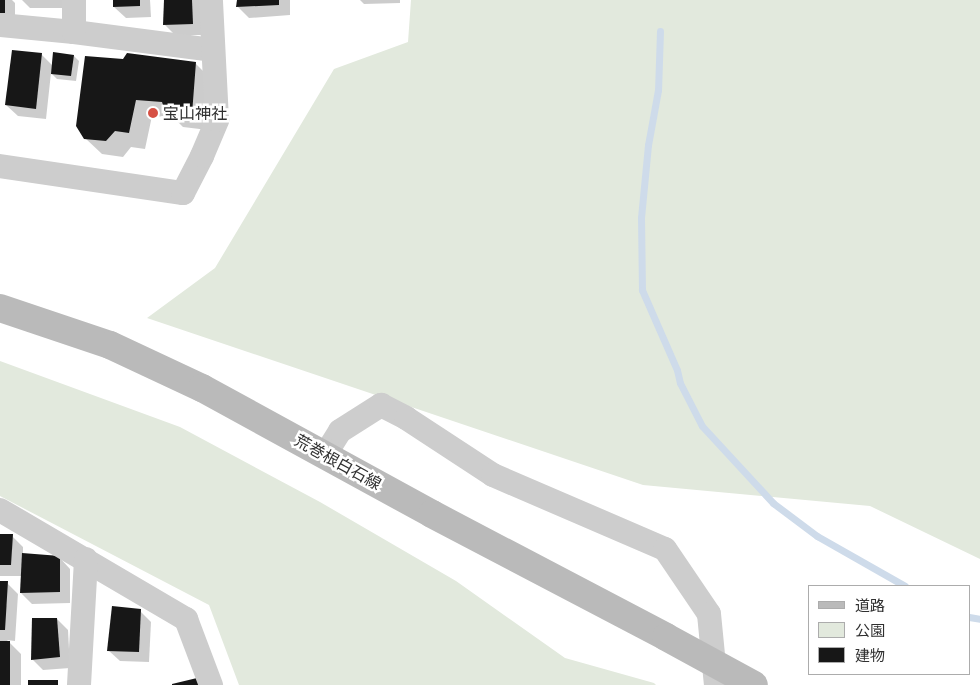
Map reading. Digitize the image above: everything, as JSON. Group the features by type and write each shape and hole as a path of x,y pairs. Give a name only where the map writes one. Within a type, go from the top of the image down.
{"street":[{"path":"74,0 74,32"},
{"path":"0,166 183,193 202,156 216,120 211,0"},
{"path":"0,25 74,32 212,50"},
{"name":"荒巻根白石線","path":"0,308 110,345 202,388 432,514 754,685"},
{"path":"325,455 340,431 381,405 406,418 493,475 665,549 709,614 716,685"},
{"path":"0,510 186,618 211,685"},
{"path":"79,685 86,559"}],"green space":[{"path":"411,0 980,0 980,559 870,506 643,485 147,318 215,268 334,69 408,42"},
{"path":"0,361 180,427 320,502 456,581 565,658 656,685 239,685 209,605 0,496"}],"building":[{"path":"0,0 5,0 5,13 0,13"},
{"path":"113,0 140,0 140,6 113,7"},
{"path":"164,0 192,0 193,24 163,25"},
{"path":"237,0 279,0 279,5 236,7"},
{"path":"12,50 42,53 36,109 5,105"},
{"path":"53,52 74,55 71,76 51,74"},
{"path":"127,53 196,62 192,114 165,111 162,102 136,100 129,133 115,131 106,141 84,139 76,126 85,56 123,59"},
{"path":"0,534 13,534 11,565 0,565"},
{"path":"22,553 60,556 60,592 20,593"},
{"path":"0,581 8,581 5,630 0,630"},
{"path":"112,606 141,609 139,652 107,651"},
{"path":"32,618 57,618 60,657 31,660"},
{"path":"0,641 10,641 10,685 0,685"},
{"path":"197,678 200,685 172,685 172,684"},
{"path":"28,680 58,680 58,685 28,685"}],"waterway":[{"path":"660,31 658,90 648,145 641,218 642,290 677,370 680,383 702,426 773,503 817,536 903,585"},
{"path":"970,617 980,619"}],"place":[{"name":"宝山神社","path":"153,113"}]}
